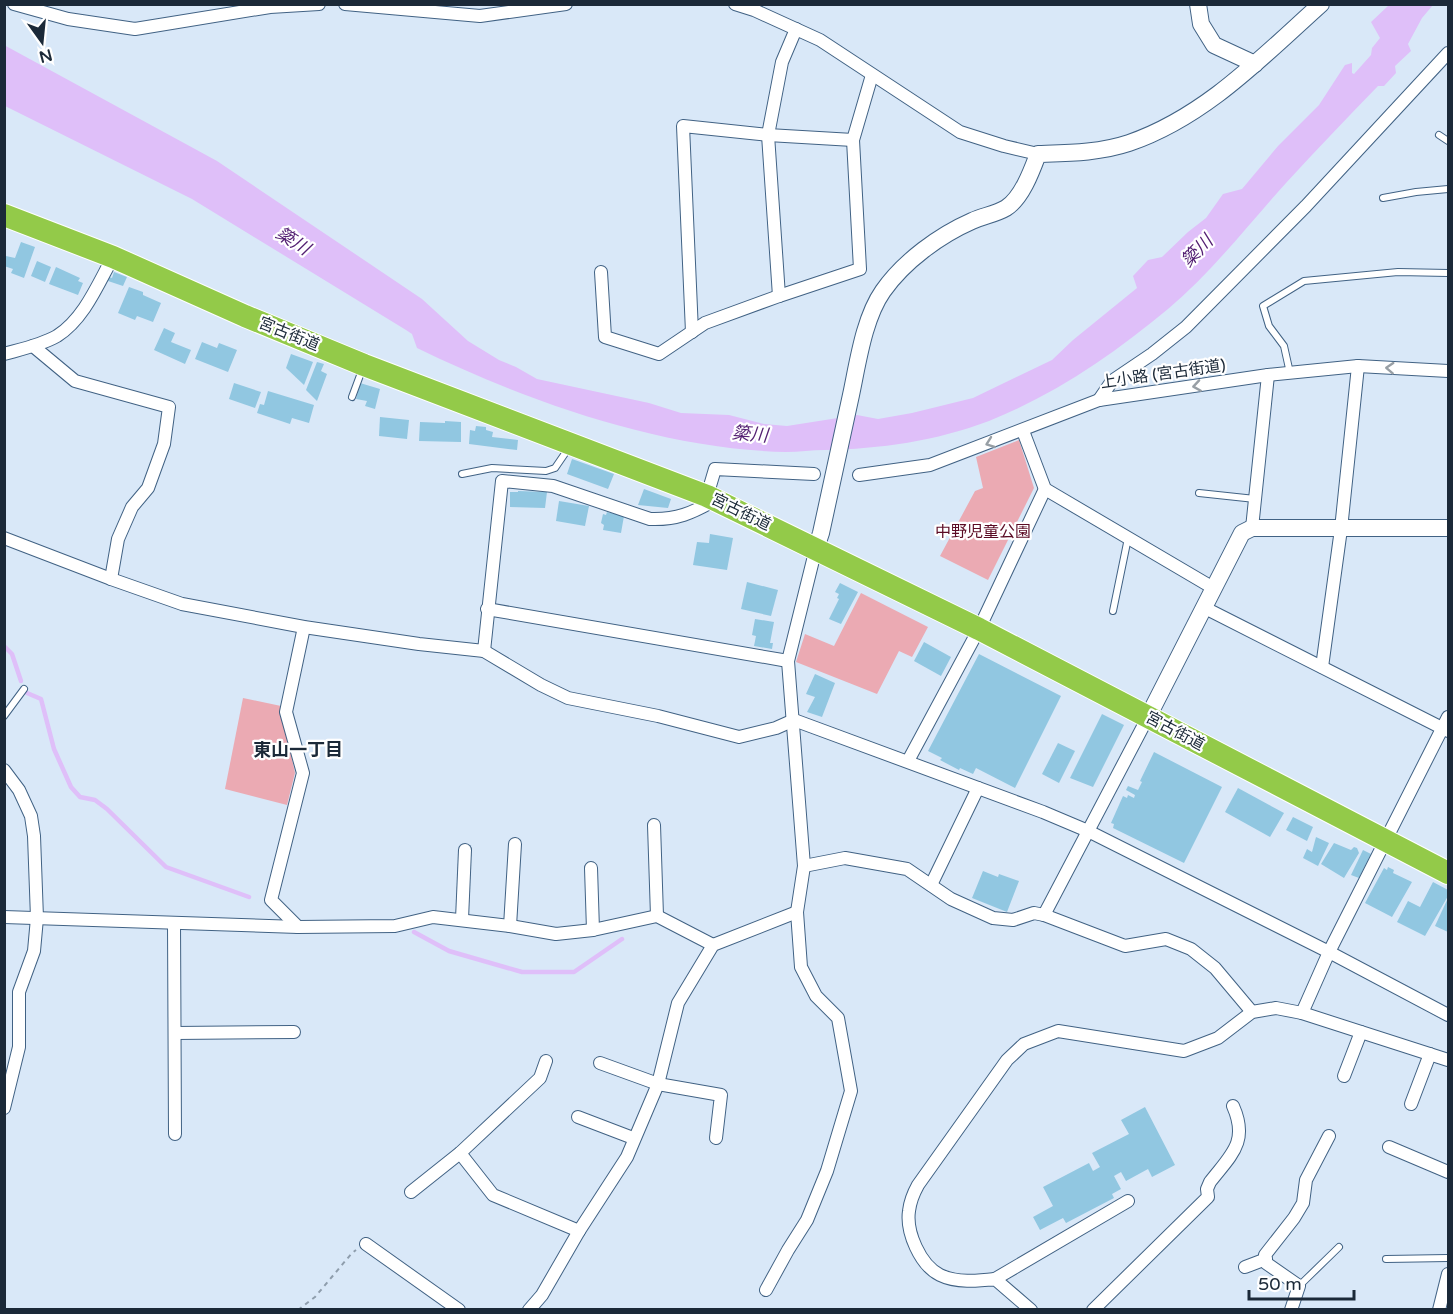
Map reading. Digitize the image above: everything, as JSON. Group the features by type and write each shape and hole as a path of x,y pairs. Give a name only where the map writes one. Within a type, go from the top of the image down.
{"highway":[{"name":"宮古街道","path":"4,215 113,257 245,316 364,365 570,442 711,498 979,629 1449,873"}],"street":[{"path":"14,4 68,19 135,29 270,7 319,4"},
{"path":"345,4 480,16 566,4"},
{"path":"735,4 754,10 820,40 960,132 1038,154 1085,152 1128,143 1166,127 1215,97 1321,4"},
{"path":"1198,4 1201,24 1214,45 1255,64"},
{"path":"778,296 768,135 782,62 796,29"},
{"path":"1100,400 1112,381 1186,327 1306,206 1449,53"},
{"path":"601,272 604,337 659,354 705,323 778,296 860,270 853,140 872,75"},
{"path":"692,332 683,126 768,135 853,140"},
{"path":"766,1290 807,1220 827,1171 852,1091 838,1018 816,996 801,967 797,912 804,866 788,661 821,533 856,371 869,320 883,291 908,263 936,241 970,222 1007,207 1022,190 1038,154"},
{"path":"4,354 57,336 78,319 113,257"},
{"path":"33,346 75,381 169,407 164,444 148,488 132,507 118,539 111,579"},
{"path":"1322,667 1341,529 1358,366"},
{"name":"上小路 (宮古街道)","path":"858,475 930,465 1100,400 1268,375 1358,366 1449,371"},
{"path":"1251,528 1268,375"},
{"path":"1023,431 1044,489 1215,590"},
{"path":"484,651 502,481 553,486 650,519 665,519 690,514 711,498 715,469 814,474"},
{"path":"908,761 979,629 1044,489"},
{"path":"1044,915 1215,590 1242,533 1251,528 1449,528"},
{"path":"4,538 182,604 304,627 484,651 540,685 568,698 649,714 739,736 776,728 794,720 908,761 1088,831 1449,1015"},
{"path":"487,609 788,661"},
{"path":"1205,609 1447,725 1329,952 1302,1012"},
{"path":"298,927 271,900 303,773 286,712 304,627"},
{"path":"4,770 19,790 31,816 34,836 37,918 34,951 19,992 19,1047 4,1108"},
{"path":"930,885 978,788"},
{"path":"654,825 657,916"},
{"path":"510,926 515,844"},
{"path":"462,919 465,850"},
{"path":"804,866 845,858 907,869 951,899 993,918 1013,920 1034,914 1044,915 1125,946 1166,939 1191,949 1215,968 1252,1012"},
{"path":"591,868 593,930"},
{"path":"529,1310 542,1295 579,1231 627,1157 633,1138 658,1084 678,1003 712,945 797,912"},
{"path":"4,917 298,927 395,926 433,917 462,919 556,934 593,930 657,916 712,945"},
{"path":"174,923 175,1134"},
{"path":"1128,1201 995,1280 973,1281 940,1275 927,1266 915,1249 908,1214 911,1198 918,1185 1007,1060 1024,1044 1058,1031 1184,1051 1218,1038 1252,1012 1276,1008 1302,1012 1449,1060"},
{"path":"175,1033 294,1032"},
{"path":"1344,1076 1360,1032"},
{"path":"1411,1104 1430,1054"},
{"path":"411,1192 460,1154 540,1078 546,1061"},
{"path":"600,1063 658,1084 721,1095 716,1138"},
{"path":"1093,1310 1208,1197 1207,1189 1210,1182 1237,1147 1241,1125 1233,1106"},
{"path":"578,1117 633,1138"},
{"path":"1291,1310 1299,1286 1266,1263 1265,1255 1303,1203 1305,1180 1329,1136"},
{"path":"1389,1147 1449,1172"},
{"path":"460,1154 493,1195 579,1231"},
{"path":"366,1244 459,1310"},
{"path":"1245,1267 1266,1258"},
{"path":"1439,1310 1449,1274"},
{"path":"995,1280 1031,1310"}],"lane":[{"path":"1439,135 1449,141"},
{"path":"1383,198 1449,189"},
{"path":"1290,373 1284,346 1269,326 1263,306 1304,281 1398,272 1449,273"},
{"path":"352,397 364,365"},
{"path":"462,474 492,468 546,471 555,468 561,462 570,442"},
{"path":"1199,493 1255,499"},
{"path":"1113,611 1128,538"},
{"path":"4,716 24,689"},
{"path":"1299,1286 1340,1246"},
{"path":"1386,1259 1449,1258"}],"path":[{"path":"298,1310 315,1297 352,1253 366,1244"}],"green space":[{"name":"中野児童公園","path":"1019,440 1034,488 988,580 940,556 975,491 983,488 976,457"},
{"path":"861,593 928,627 912,657 899,651 877,694 796,662 805,634 834,646"},
{"path":"243,698 281,706 295,773 287,805 225,789"}],"water":[{"name":"簗川","path":"1389,5 1433,5 1422,18 1408,44 1411,51 1395,66 1396,73 1384,86 1378,86 1286,183 1214,264 1168,309 1083,372 1013,411 949,434 908,443 866,448 786,452 739,449 692,442 597,419 504,387 417,348 412,334 406,330 192,199 5,106 4,45 217,161 422,299 468,341 537,379 649,403 681,413 729,415 764,424 787,426 857,415 878,419 973,398 1052,360 1137,288 1133,276 1148,260 1162,257 1206,218 1223,194 1242,189 1278,146 1319,105 1345,65 1352,63 1354,74 1371,55 1372,48 1380,38 1371,22"}],"building":[{"path":"21,242 35,247 24,278 11,273 13,269 4,266 6,256 15,258"},
{"path":"37,261 51,267 45,282 31,276"},
{"path":"56,267 80,278 78,281 83,283 78,295 49,284"},
{"path":"114,272 127,277 123,286 108,281"},
{"path":"129,287 161,303 153,322 137,316 135,320 118,313"},
{"path":"164,328 175,333 171,342 191,350 185,364 154,350"},
{"path":"202,342 217,348 219,343 237,350 228,372 195,359"},
{"path":"291,354 313,362 304,385 286,368"},
{"path":"317,362 324,364 321,371 327,374 317,401 306,390"},
{"path":"234,383 261,392 255,408 229,399"},
{"path":"360,383 380,389 375,409 365,406 367,401 356,399"},
{"path":"268,391 314,405 309,423 292,418 290,424 257,413 260,404 264,405"},
{"path":"380,417 409,420 407,439 379,436"},
{"path":"445,421 461,422 461,442 419,441 420,422 445,423"},
{"path":"476,426 486,427 486,430 493,432 492,437 518,440 517,450 469,444 470,430 475,431"},
{"path":"572,459 614,474 608,489 567,474"},
{"path":"644,489 671,499 668,508 638,505"},
{"path":"510,492 547,492 545,508 510,507"},
{"path":"559,501 589,506 585,526 556,521"},
{"path":"607,512 624,516 621,533 603,530 604,525 601,523 603,514 606,515"},
{"path":"710,534 733,538 727,570 693,565 697,542 709,543"},
{"path":"747,582 778,590 771,616 741,609"},
{"path":"840,583 858,592 841,624 829,619 839,599 837,598 839,594 835,592"},
{"path":"755,619 774,622 770,643 773,643 772,649 754,646 756,636 752,635"},
{"path":"924,642 951,657 941,676 914,661"},
{"path":"979,654 1061,696 1015,788 976,768 973,774 960,768 959,770 928,751"},
{"path":"815,674 835,683 822,717 807,712 815,697 806,694"},
{"path":"1102,714 1124,725 1093,787 1070,778"},
{"path":"1058,743 1075,751 1059,783 1042,774"},
{"path":"1154,752 1222,787 1184,863 1113,828 1114,824 1111,823 1123,796 1127,798 1128,795 1134,798 1135,795 1126,790 1128,786 1138,790"},
{"path":"1238,788 1284,813 1270,837 1225,812"},
{"path":"1293,817 1313,827 1307,841 1286,830"},
{"path":"1316,837 1329,843 1318,866 1303,858 1307,849 1312,852"},
{"path":"1334,843 1351,850 1354,847 1357,848 1359,853 1344,878 1321,864"},
{"path":"1363,850 1371,854 1359,878 1351,875"},
{"path":"1388,867 1394,870 1393,873 1412,882 1392,917 1365,903 1384,868 1387,870"},
{"path":"983,871 1019,881 1007,912 972,898"},
{"path":"1433,882 1448,890 1448,896 1425,936 1397,922 1408,901 1420,907"},
{"path":"1448,898 1448,932 1435,926"},
{"path":"1145,1107 1175,1165 1152,1177 1148,1169 1126,1181 1121,1172 1114,1176 1121,1189 1112,1194 1114,1198 1066,1223 1063,1218 1040,1230 1033,1217 1053,1206 1043,1187 1089,1163 1093,1171 1100,1167 1092,1153 1129,1134 1121,1120"}],"waterway":[{"path":"4,646 12,654 21,681"},
{"path":"27,693 41,699 54,749 71,787 80,797 95,800 107,809 166,867 249,897"},
{"path":"414,932 449,951 522,972 574,972 622,939"}],"district":[{"name":"東山一丁目","path":"298,750"}]}
